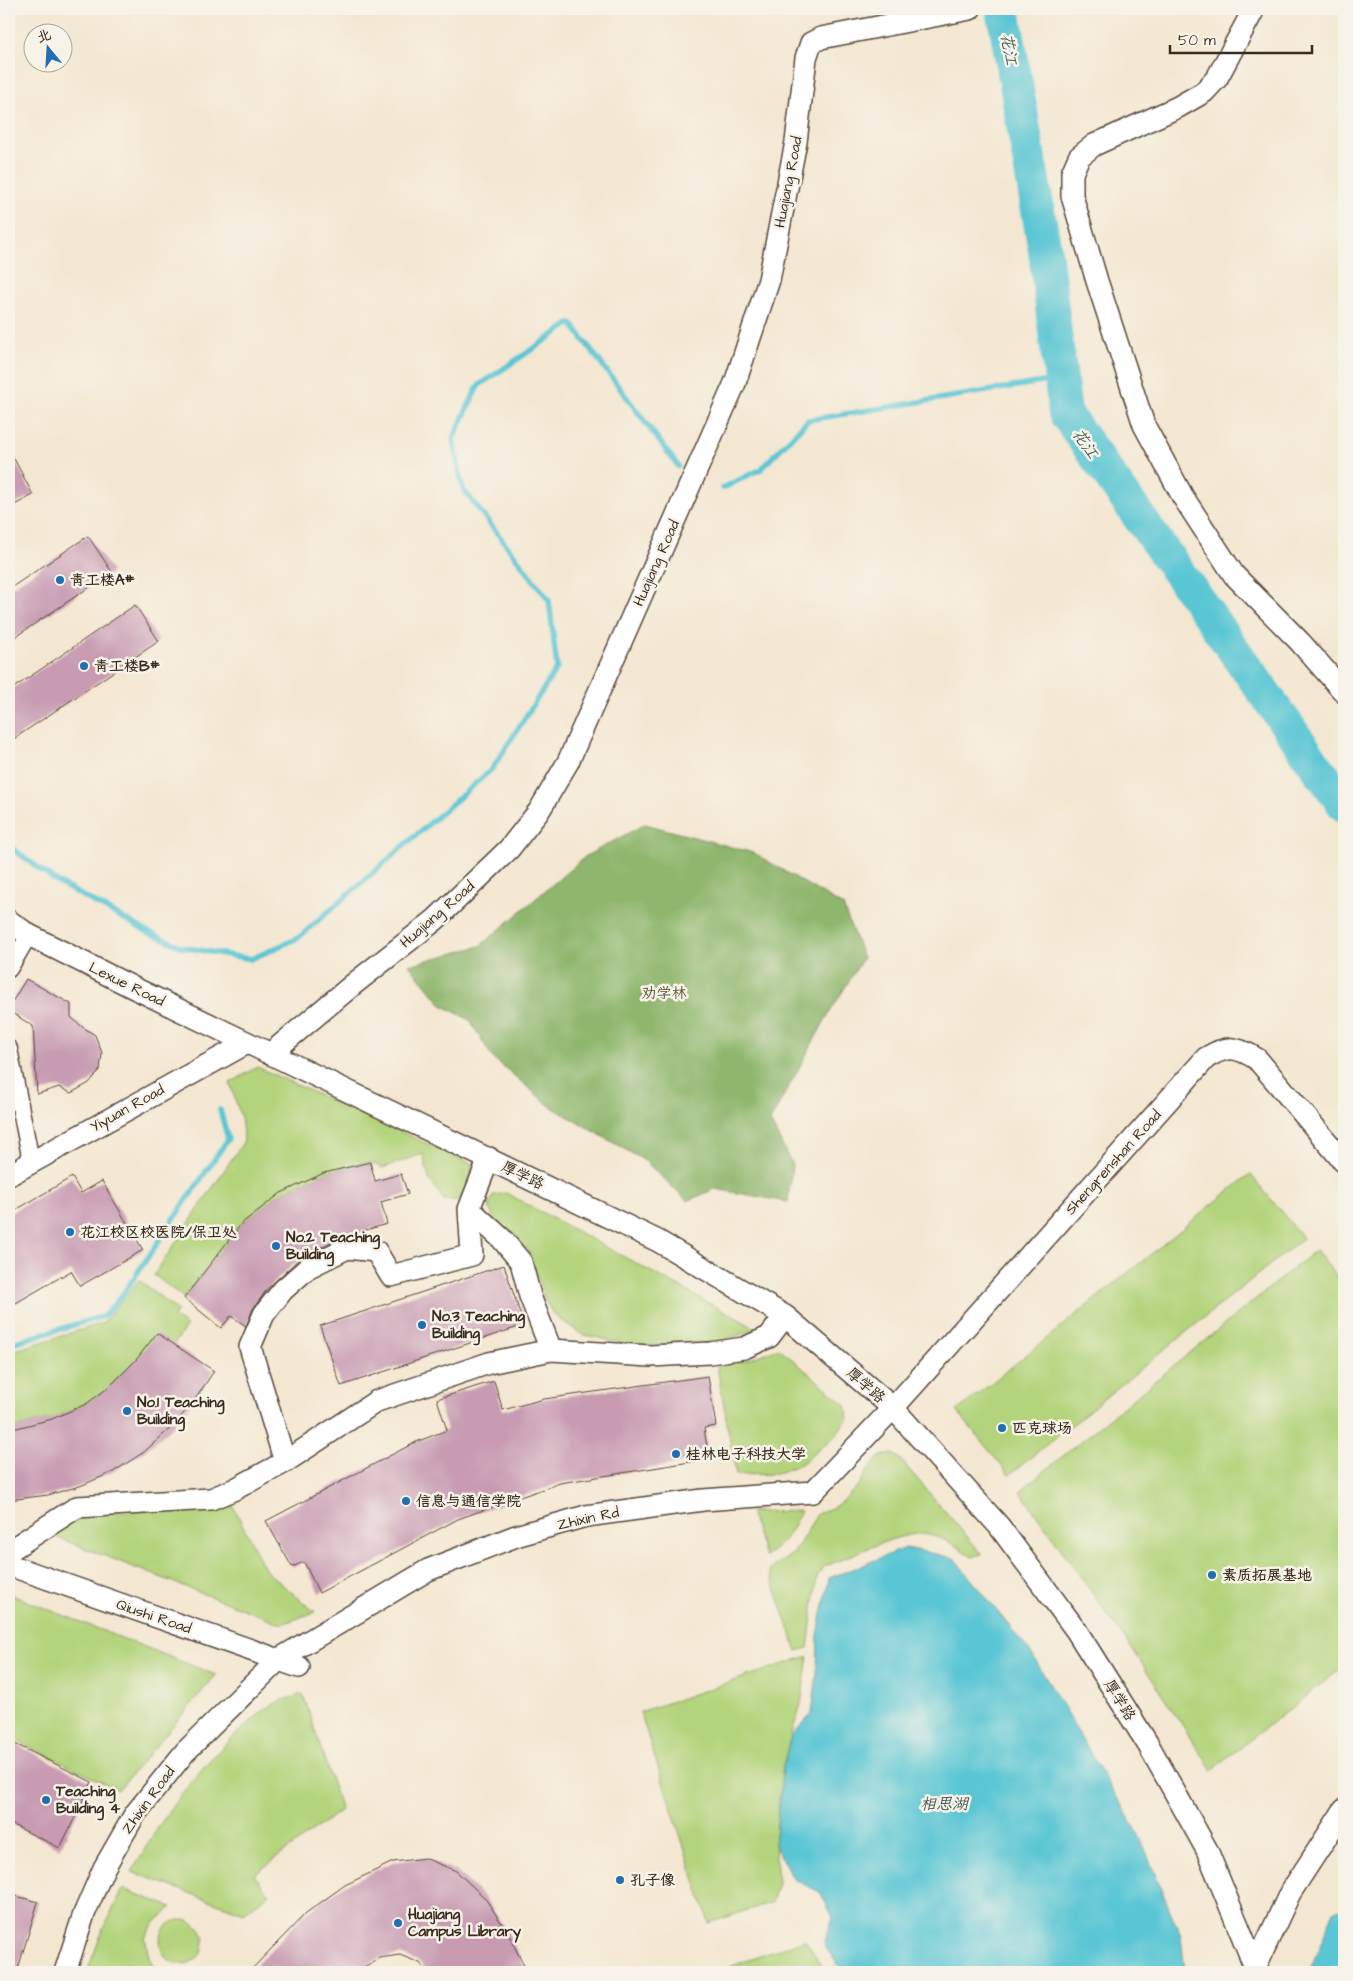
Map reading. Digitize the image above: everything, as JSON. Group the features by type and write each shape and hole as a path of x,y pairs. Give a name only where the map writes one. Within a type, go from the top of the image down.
{"street":[{"name":"Huajiang Road","path":"270,1054 355,983 435,920 509,849 539,811 572,754 734,383 769,280 796,142 809,46 813,41 822,38 970,9"},
{"path":"1254,9 1217,78 1204,92 1178,107 1094,145 1079,157 1072,173 1072,196 1097,281 1144,425 1183,497 1234,575 1300,642 1344,692"},
{"name":"Lexue Road","path":"9,921 28,935 247,1043"},
{"path":"9,968 28,935"},
{"name":"厚学路","path":"247,1043 489,1158 658,1242 785,1316 892,1408 999,1526 1076,1630 1149,1746 1207,1850 1255,1970"},
{"name":"Yiyuan Road","path":"9,1175 31,1161 247,1043"},
{"name":"Shengrenshan Road","path":"892,1408 1206,1058 1220,1050 1231,1048 1244,1051 1257,1059 1344,1162"},
{"path":"9,1049 31,1161"},
{"path":"285,1462 250,1347 264,1314 283,1290 309,1267 347,1248 376,1251 391,1276 472,1255 469,1209 489,1158"},
{"path":"469,1209 502,1238 521,1262 530,1296 551,1350"},
{"path":"9,1551 77,1507 212,1499 285,1462 377,1401 489,1363 551,1350 650,1356 710,1353 744,1348 769,1337 785,1316"},
{"name":"Zhixin Rd","path":"279,1659 428,1570 516,1536 586,1516 703,1500 813,1492 892,1408"},
{"name":"Qiushi Road","path":"9,1565 299,1667"},
{"name":"Zhixin Road","path":"65,1972 84,1914 104,1868 135,1814 185,1752 279,1659"},
{"path":"1255,1970 1290,1892 1344,1810"}],"green space":[{"name":"劝学林","path":"645,824 754,853 843,906 863,958 824,1022 770,1121 792,1165 788,1202 715,1189 687,1201 645,1161 550,1106 492,1057 470,1020 443,1006 409,965 480,946 586,856"},
{"path":"257,1067 472,1164 471,1184 461,1200 444,1200 429,1179 423,1154 382,1168 370,1162 324,1173 281,1193 242,1223 184,1298 154,1275 244,1141 241,1117 230,1083"},
{"path":"1250,1174 1303,1238 1009,1475 957,1411"},
{"path":"506,1193 757,1329 722,1341 672,1347 625,1344 581,1334 553,1314 545,1300 528,1250 496,1222 489,1208 493,1195"},
{"name":"素质拓展基地","path":"1316,1250 1344,1286 1344,1666 1212,1770 1139,1659 1020,1491"},
{"path":"139,1280 178,1311 173,1317 187,1326 174,1344 136,1360 108,1388 86,1404 52,1419 9,1430 9,1352 103,1323"},
{"path":"779,1348 846,1405 848,1418 835,1436 801,1464 775,1474 736,1475 717,1366 747,1360"},
{"path":"892,1453 900,1459 982,1554 972,1557 947,1541 919,1534 884,1542 823,1567 817,1577 808,1648 797,1651 769,1570 794,1553 817,1514 834,1507 846,1498 858,1486 879,1457"},
{"path":"231,1502 266,1571 315,1612 282,1624 53,1536 80,1515"},
{"path":"800,1511 787,1537 778,1547 765,1556 750,1512"},
{"path":"9,1594 216,1675 118,1790 9,1737"},
{"path":"808,1656 801,1704 783,1766 775,1845 778,1883 772,1902 709,1923 640,1712"},
{"path":"303,1694 341,1810 254,1875 269,1894 244,1913 132,1872 180,1796 224,1745 268,1708 281,1701"},
{"path":"123,1889 172,1907 156,1921 145,1937 149,1958 156,1972 87,1972 105,1924"},
{"path":"182,1920 194,1924 200,1930 204,1942 200,1954 194,1960 182,1964 170,1960 164,1954 160,1942 164,1930 170,1924"},
{"path":"805,1940 826,1972 727,1972 726,1968"}],"water":[{"name":"相思湖","path":"906,1548 954,1558 1031,1653 1138,1833 1181,1937 1185,1972 843,1972 824,1945 833,1917 820,1892 793,1879 775,1845 783,1766 791,1736 812,1714 817,1673 818,1635 829,1578"},
{"path":"1344,1908 1344,1972 1309,1972 1334,1911"}],"building":[{"path":"9,449 33,495 9,508"},
{"name":"青工楼A#","path":"88,536 112,572 9,641 9,589"},
{"name":"青工楼B#","path":"135,605 159,641 9,742 9,691"},
{"path":"26,979 71,1004 71,1017 95,1035 102,1053 100,1070 89,1083 71,1093 59,1087 37,1094 33,1026 9,1011 9,1007"},
{"name":"No.2 Teaching Building","path":"370,1162 375,1181 401,1174 408,1194 381,1202 387,1224 341,1237 301,1257 268,1288 253,1309 246,1326 231,1316 221,1328 184,1298 242,1223 281,1193 324,1173"},
{"name":"花江校区校医院/保卫处","path":"72,1177 81,1193 102,1181 143,1250 80,1286 71,1271 9,1307 9,1214"},
{"name":"No.3 Teaching Building","path":"504,1265 524,1325 341,1386 320,1326"},
{"name":"No.1 Teaching Building","path":"157,1333 214,1371 196,1398 174,1425 144,1452 113,1472 80,1486 48,1495 9,1500 9,1430 52,1419 86,1404 108,1388 136,1360"},
{"name":"信息与通信学院","path":"708,1376 716,1426 704,1428 709,1459 560,1483 458,1519 319,1593 304,1562 292,1567 266,1521 416,1442 447,1430 437,1399 494,1381 503,1410 544,1399"},
{"name":"Teaching Building 4","path":"9,1741 92,1782 60,1848 9,1823"},
{"name":"Huajiang Campus Library","path":"425,1858 456,1871 485,1898 508,1933 527,1972 427,1972 420,1963 400,1955 379,1958 359,1972 249,1972 306,1913 345,1885 393,1862"},
{"path":"9,1894 38,1902 17,1972 9,1972"}],"waterway":[{"name":"花江","path":"1003,9 1045,251 1065,413 1344,805"},
{"path":"9,846 57,882 148,932 182,947 251,959 298,938 492,769 557,668 549,600 463,489 453,439 478,386 571,323 678,466"},
{"path":"723,488 761,469 808,420 1061,379"},
{"path":"9,1344 104,1316 123,1294 228,1139 220,1110"}],"place":[{"name":"青工楼A#","path":"60,580"},
{"name":"青工楼B#","path":"84,666"},
{"name":"花江校区校医院/保卫处","path":"70,1232"},
{"name":"No.2 Teaching Building","path":"276,1246"},
{"name":"No.3 Teaching Building","path":"422,1325"},
{"name":"No.1 Teaching Building","path":"127,1411"},
{"name":"匹克球场","path":"1002,1428"},
{"name":"桂林电子科技大学","path":"676,1454"},
{"name":"信息与通信学院","path":"406,1501"},
{"name":"素质拓展基地","path":"1212,1575"},
{"name":"Teaching Building 4","path":"46,1800"},
{"name":"孔子像","path":"620,1880"},
{"name":"Huajiang Campus Library","path":"398,1923"}]}
